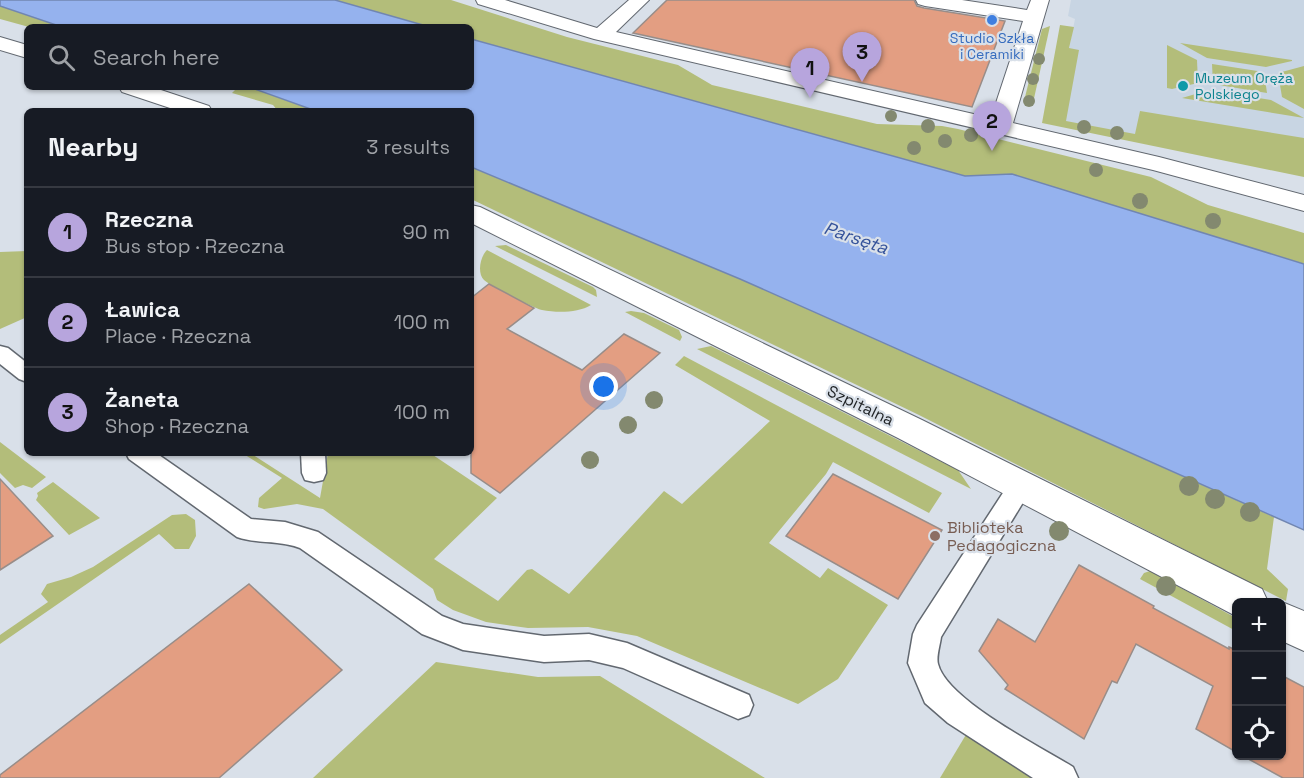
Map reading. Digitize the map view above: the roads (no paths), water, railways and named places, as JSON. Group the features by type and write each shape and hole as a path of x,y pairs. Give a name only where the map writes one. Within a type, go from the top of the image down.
{"street":[{"path":"485,0 601,35 1000,127 1196,174 1304,203"},
{"path":"601,35 640,0"},
{"path":"925,0 1038,8 1000,127"},
{"path":"0,43 24,51"},
{"path":"139,90 192,108"},
{"name":"Szpitalna","path":"474,214 1021,486 1238,598"},
{"path":"1286,623 1304,632"}],"lane":[{"path":"0,353 24,372"},
{"path":"142,456 246,530 268,529 291,532 309,540 432,625 463,637 544,649 589,647 627,656 738,705"},
{"path":"1021,486 927,634 923,663 936,693 959,713 1062,778"}],"water":[{"path":"0,0 335,0 419,24 53,24 0,6"},
{"name":"Parsęta","path":"474,40 965,176 1012,174 1304,264 1304,530 740,279 474,168 474,108 308,108 257,90 474,90"}],"place":[{"name":"Studio Szkła i Ceramiki","path":"992,20"},
{"name":"Żaneta","path":"862,82"},
{"name":"Muzeum Oręża Polskiego","path":"1183,86"},
{"name":"Rzeczna","path":"810,98"},
{"name":"Ławica","path":"992,151"},
{"name":"Biblioteka Pedagogiczna","path":"935,536"}]}
